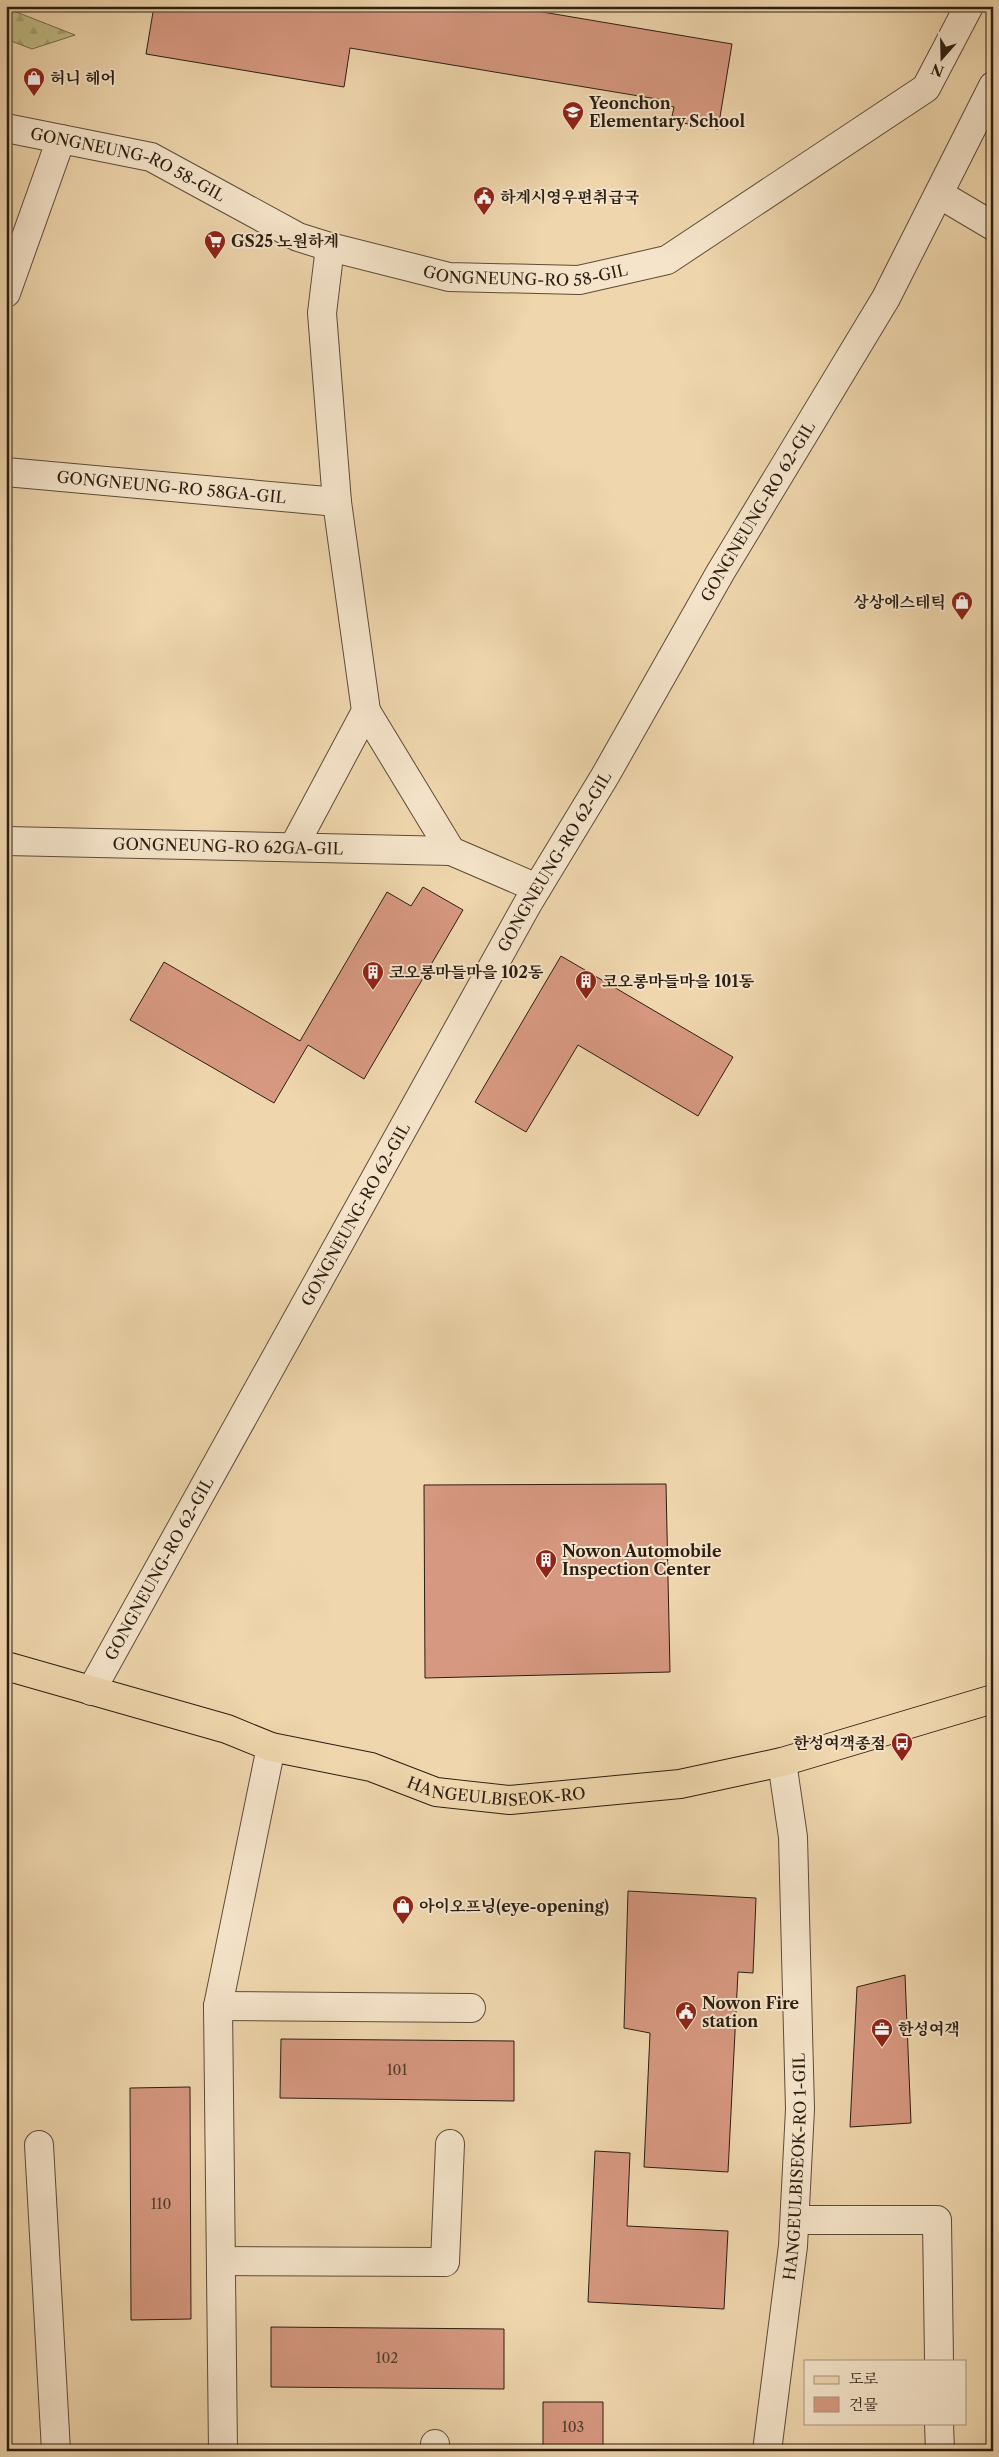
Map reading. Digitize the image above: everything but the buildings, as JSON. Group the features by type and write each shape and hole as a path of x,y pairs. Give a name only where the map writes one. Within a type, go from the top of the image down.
{"main road":[{"name":"HANGEULBISEOK-RO","path":"6,1666 227,1729 271,1746 371,1767 436,1792 510,1800 680,1784 782,1762 993,1699"}],"street":[{"name":"GONGNEUNG-RO 58-GIL","path":"6,128 151,157 298,237 330,247 449,276 579,280 667,260 926,88 969,6"},
{"name":"GONGNEUNG-RO 62-GIL","path":"91,1691 537,888 605,776 720,573 886,298 993,86"},
{"path":"6,293 61,139"},
{"path":"939,194 993,226"},
{"path":"330,247 322,313 337,502 366,711 452,851"},
{"name":"GONGNEUNG-RO 58GA-GIL","path":"6,472 337,502"},
{"path":"294,846 366,711"},
{"name":"GONGNEUNG-RO 62GA-GIL","path":"6,841 452,851 537,888"},
{"path":"223,2451 218,2006 271,1746"},
{"name":"HANGEULBISEOK-RO 1-GIL","path":"767,2451 793,2246 800,2109 793,1837 782,1762"},
{"path":"218,2006 471,2008"},
{"path":"221,2261 445,2262 450,2144"},
{"path":"39,2145 56,2451"},
{"path":"794,2220 937,2220 939,2360"},
{"path":"940,2424 940,2451"}],"green space":[{"path":"6,8 75,35 32,49 6,39"}],"place":[{"name":"허니 헤어","path":"34,97"},
{"name":"Yeonchon Elementary School","path":"573,131"},
{"name":"하계시영우편취급국","path":"484,216"},
{"name":"GS25 노원하계","path":"215,260"},
{"name":"상상에스테틱","path":"962,621"},
{"name":"코오롱마들마을 102동","path":"373,991"},
{"name":"코오롱마들마을 101동","path":"586,1000"},
{"name":"Nowon Automobile Inspection Center","path":"546,1579"},
{"name":"한성여객종점","path":"902,1762"},
{"name":"아이오프닝(eye-opening)","path":"403,1925"},
{"name":"Nowon Fire station","path":"686,2031"},
{"name":"한성여객","path":"882,2048"}]}
